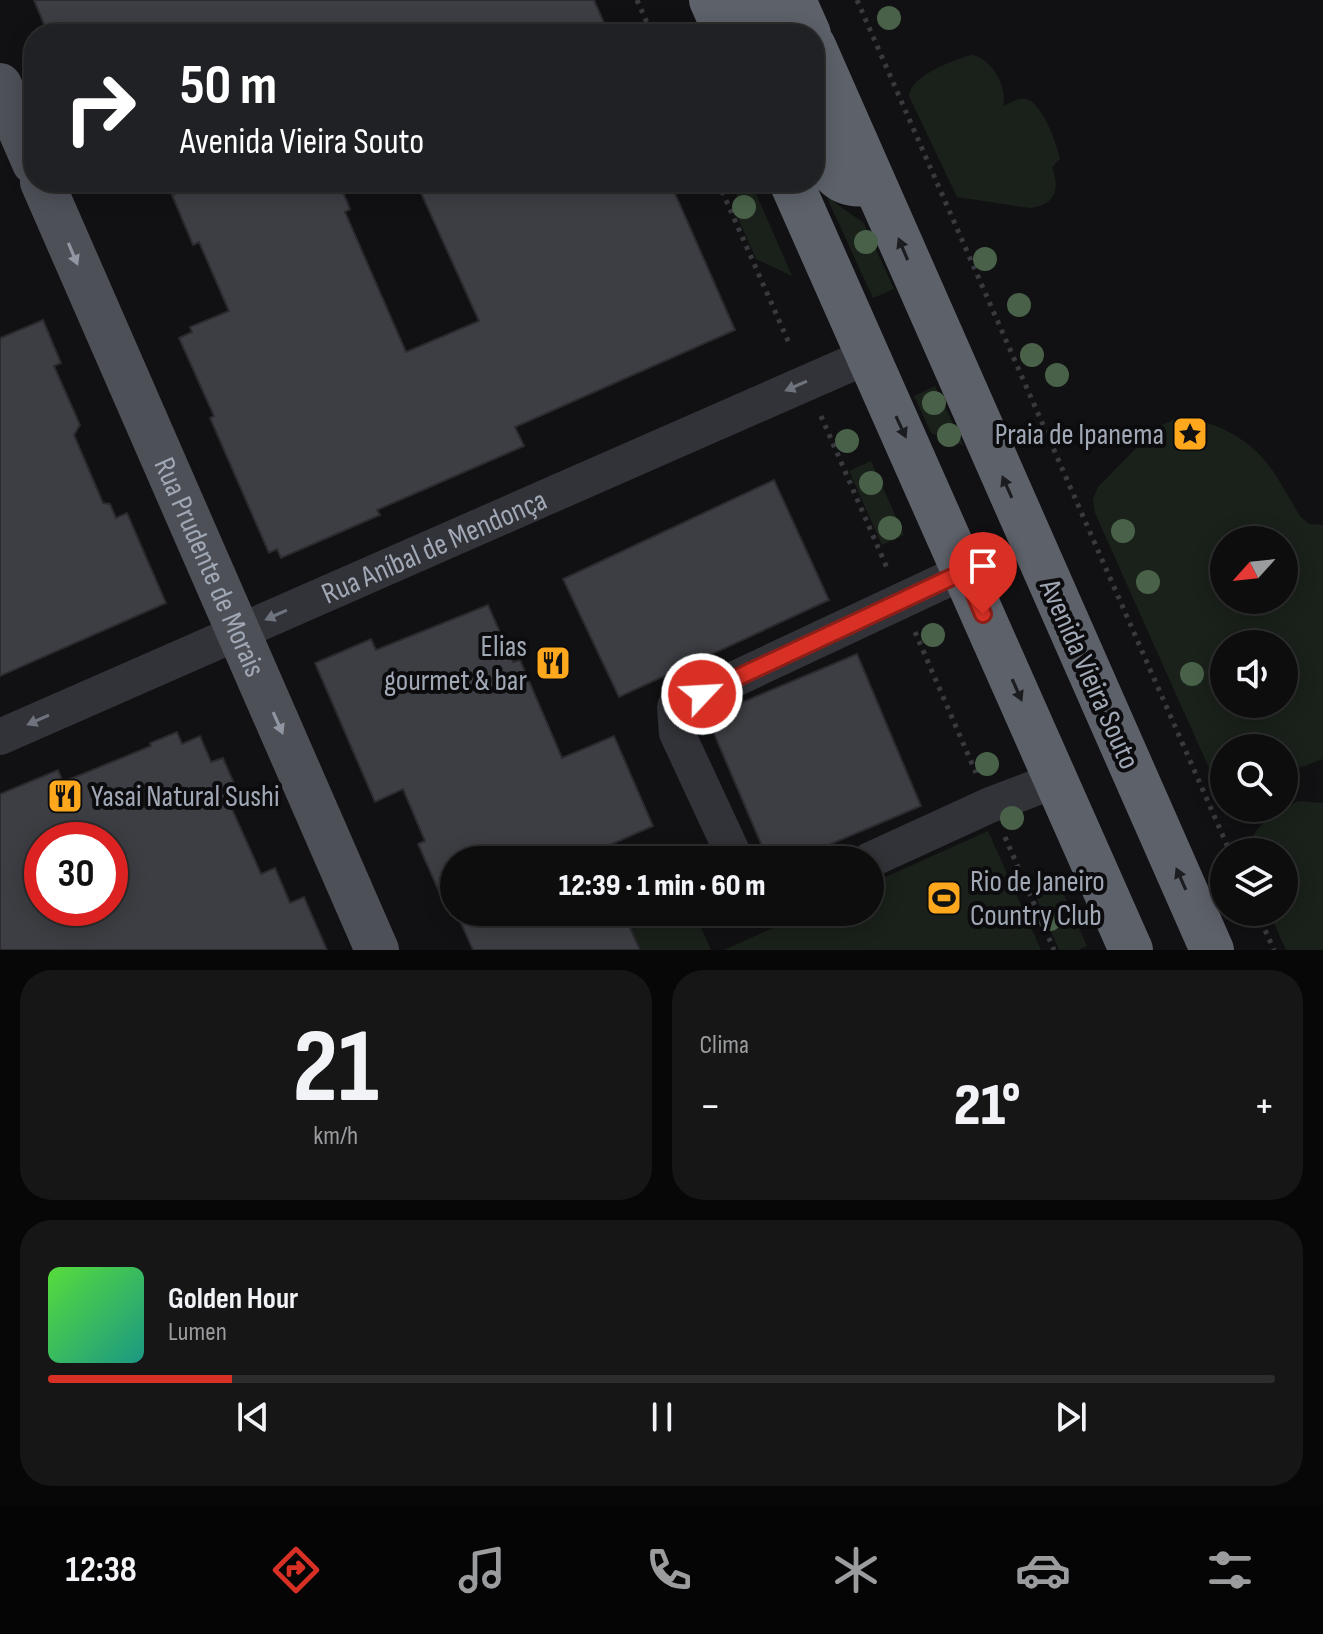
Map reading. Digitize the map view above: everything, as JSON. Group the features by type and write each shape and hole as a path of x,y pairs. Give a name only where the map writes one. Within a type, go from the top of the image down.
{"highway":[{"path":"711,0 722,24"},
{"path":"749,0 760,24"},
{"path":"794,0 805,24"},
{"name":"Avenida Vieira Souto","path":"824,69 1212,950"},
{"path":"824,162 828,170 843,181 859,186 874,182"},
{"path":"795,192 1131,950"}],"main road":[{"path":"0,85 24,140"},
{"name":"Rua Prudente de Morais","path":"46,192 377,950"}],"street":[{"name":"Rua Aníbal de Mendonça","path":"0,737 868,356"},
{"path":"729,846 677,733 675,707 968,579"},
{"path":"841,646 905,608"},
{"path":"884,854 990,805 1056,780"}],"path":[{"path":"637,0 648,24"},
{"path":"857,0 1224,838"},
{"path":"722,192 789,343"},
{"path":"816,405 1054,950"},
{"path":"1263,926 1274,950"}],"shaded area":[{"path":"971,55 985,61 996,74 1003,90 1003,106 1026,99 1038,108 1048,124 1060,159 1052,167 1056,182 1054,195 1046,203 1030,208 957,197 909,96 911,89 924,76"},
{"path":"824,190 838,205 864,223 894,289 873,298"},
{"path":"738,192 755,192 792,276 756,259 733,206"},
{"path":"935,386 964,446 931,433 914,396"},
{"path":"1178,418 1190,419 1216,426 1249,445 1276,476 1300,516 1309,524 1323,525 1323,759 1298,767 1298,734 1210,734 1210,770 1095,513 1093,499 1098,487 1157,427"},
{"path":"871,461 904,535 882,545 849,471"},
{"path":"1298,801 1323,803 1323,950 1286,950 1275,926 1298,926 1298,838 1252,838 1265,822 1298,822"},
{"name":"Rio de Janeiro Country Club","path":"988,831 1041,950 724,950 778,926 884,926 884,878"},
{"path":"1055,875 1087,946 1078,950 1059,950 1031,886"},
{"path":"531,926 700,926 711,950 478,950"}],"building":[{"path":"34,0 594,0 605,24 44,24"},
{"path":"343,192 350,209 345,212 406,352 479,321 421,192 674,192 735,330 515,427 524,446 377,510 380,515 281,558 277,549 269,553 179,338 192,332 190,327 229,311 199,242 193,245 172,195"},
{"path":"43,320 61,363 54,366 80,425 74,435 103,503 110,504 116,518 127,513 166,603 0,676 0,338"},
{"path":"774,480 829,600 619,697 563,579"},
{"path":"488,605 513,662 520,660 562,758 614,736 653,826 608,846 440,846 440,894 418,844 425,841 403,789 375,802 315,663 371,639 376,650"},
{"path":"857,654 921,806 826,846 762,846 707,717"},
{"path":"177,732 182,744 200,736 211,762 223,758 243,804 232,809 261,874 275,868 290,903 304,897 327,950 0,950 0,794 58,770 63,782 151,746 150,743"},
{"path":"462,926 629,926 640,950 473,950"}],"place":[{"name":"Praia de Ipanema","path":"1190,434"},
{"name":"Elias gourmet & bar","path":"553,663"},
{"name":"Yasai Natural Sushi","path":"65,796"},
{"name":"Rio de Janeiro Country Club","path":"944,898"}],"route":[{"path":"702,694 965,571 983,614"}]}
